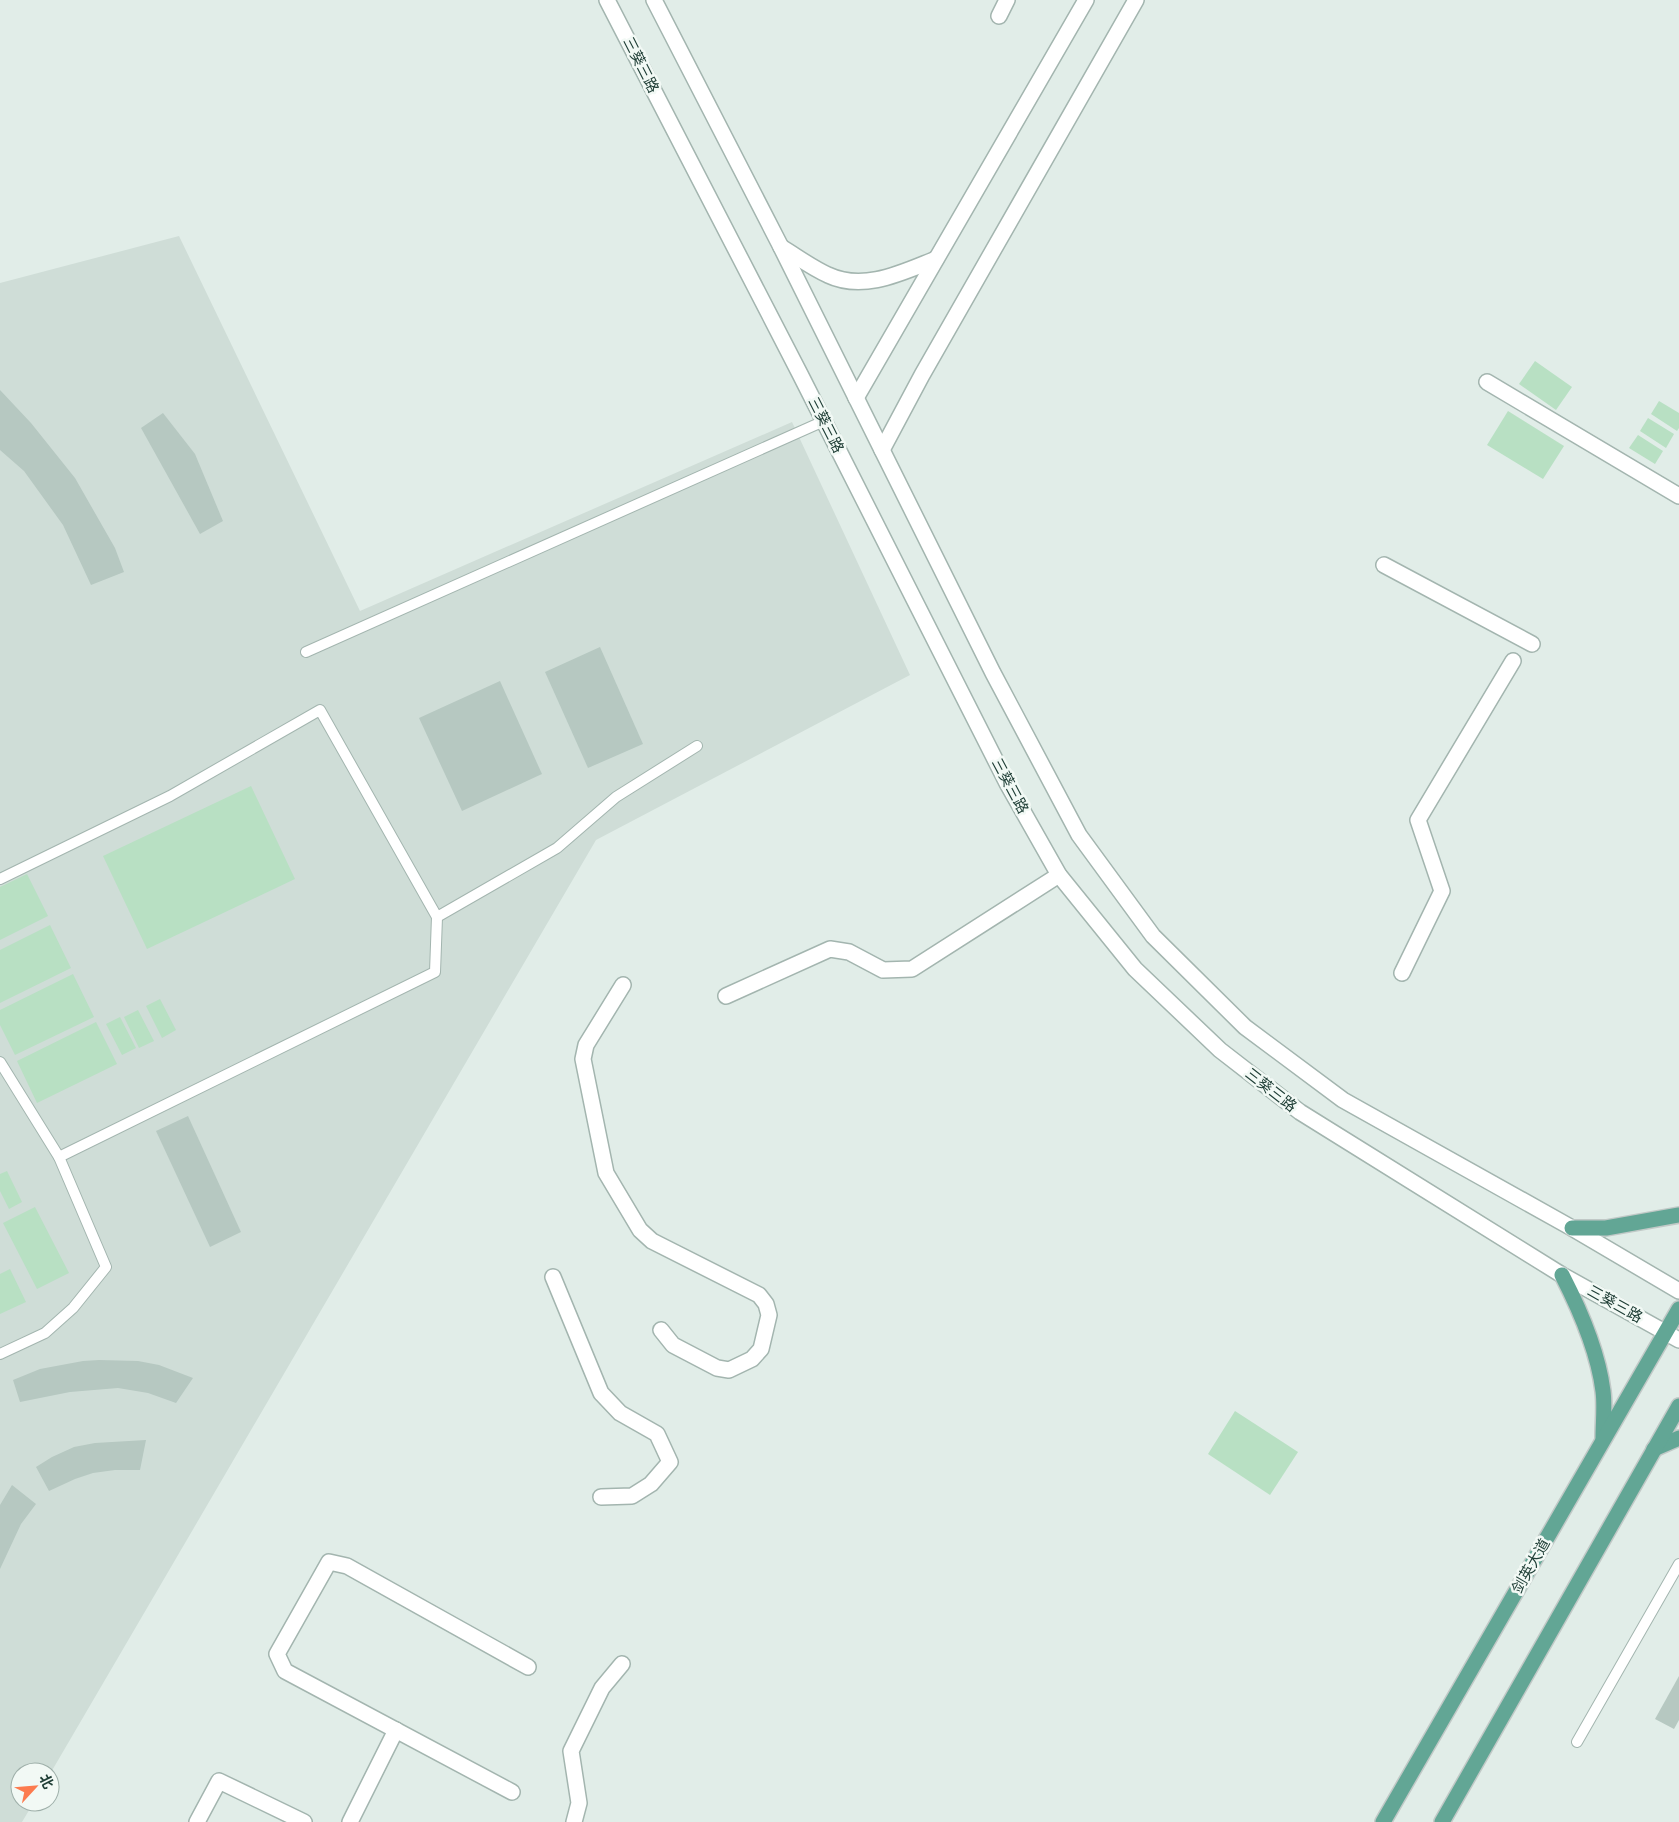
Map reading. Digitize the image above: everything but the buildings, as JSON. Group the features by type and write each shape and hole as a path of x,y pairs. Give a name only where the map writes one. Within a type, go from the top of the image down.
{"main road":[{"path":"1572,1228 1606,1228 1679,1215"},
{"path":"1562,1275 1579,1307 1593,1351 1603,1392 1604,1439"},
{"name":"剑英大道","path":"1383,1822 1604,1439 1672,1336 1679,1309"},
{"path":"1442,1822 1679,1406"},
{"path":"1654,1449 1679,1438"}],"street":[{"name":"三葵三路","path":"607,0 1003,774 1060,875 1135,969 1220,1050 1300,1112 1562,1275 1672,1336"},
{"path":"654,0 781,247 993,673 1079,835 1153,936 1245,1026 1343,1100 1572,1228 1679,1291"},
{"path":"999,16 1007,0"},
{"path":"856,398 1086,0"},
{"path":"882,450 922,376 1136,0"},
{"path":"781,247 829,276 860,283 903,272 936,260"},
{"path":"1487,382 1679,496"},
{"path":"1384,566 1532,644"},
{"path":"1402,973 1442,891 1418,820 1513,661"},
{"path":"726,996 830,949 849,952 883,970 912,969 1060,875"},
{"path":"623,986 586,1045 582,1059 606,1173 640,1230 652,1241 759,1295 766,1304 769,1315 761,1349 752,1359 729,1370 717,1368 672,1345 661,1330"},
{"path":"553,1277 601,1393 620,1413 657,1434 670,1462 651,1484 632,1496 601,1497"},
{"path":"512,1792 285,1671 277,1654 329,1562 347,1566 528,1667"},
{"path":"574,1822 579,1803 571,1751 602,1688 622,1664"},
{"path":"350,1822 396,1730"},
{"path":"197,1822 219,1781 304,1822"}],"lane":[{"path":"306,652 824,421"},
{"path":"0,879 170,796 320,710 437,917 435,972 59,1157"},
{"path":"437,917 557,848 616,797 697,746"},
{"path":"0,1062 59,1157 106,1267 73,1308 45,1332 0,1354"},
{"path":"1577,1742 1679,1564"}],"shaded area":[{"path":"179,236 360,611 792,422 910,675 596,840 57,1762 10,1762 10,1812 28,1812 22,1822 0,1822 0,283"}],"green space":[{"path":"1535,361 1572,387 1556,410 1519,384"},
{"path":"1659,401 1679,413 1679,428 1677,431 1651,414"},
{"path":"1508,411 1564,446 1543,479 1487,445"},
{"path":"1648,418 1674,434 1666,448 1640,431"},
{"path":"1638,435 1663,451 1655,464 1629,448"},
{"path":"251,786 295,879 147,949 103,856"},
{"path":"27,874 48,916 0,940 0,887"},
{"path":"50,925 71,968 0,1003 0,950"},
{"path":"73,974 94,1017 15,1055 0,1025 0,1010"},
{"path":"160,999 176,1030 162,1038 146,1006"},
{"path":"138,1010 154,1041 139,1048 124,1017"},
{"path":"120,1017 136,1048 122,1055 106,1024"},
{"path":"96,1022 117,1064 37,1103 17,1061"},
{"path":"7,1171 22,1202 9,1209 0,1191 0,1174"},
{"path":"35,1207 69,1273 37,1289 3,1223"},
{"path":"10,1269 26,1302 0,1314 0,1274"},
{"path":"1235,1411 1298,1452 1270,1495 1208,1454"}]}
